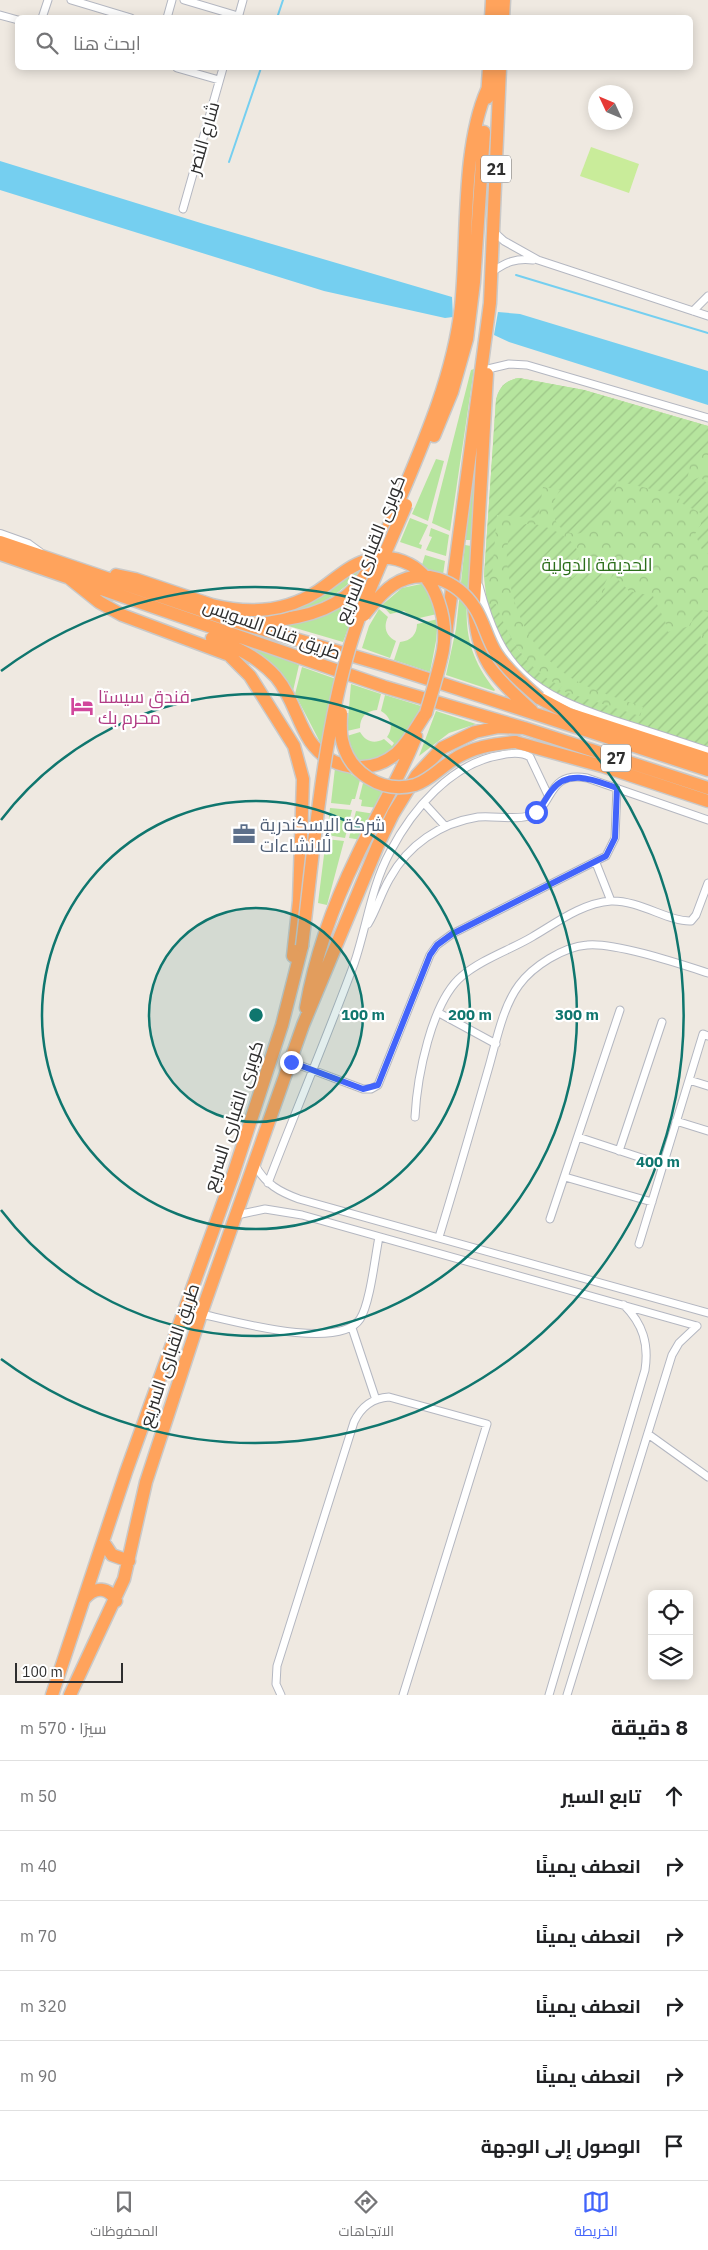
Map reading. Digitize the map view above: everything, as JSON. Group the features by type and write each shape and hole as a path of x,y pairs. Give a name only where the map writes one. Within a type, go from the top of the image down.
{"highway":[{"path":"491,15 492,0"},
{"path":"503,15 504,0"},
{"name":"كوبرى القبارى السريع","path":"216,1222 282,1025 298,964 315,838 338,694 358,623 452,392 467,339 474,282 478,191 489,70"},
{"name":"21","path":"492,272 500,70"},
{"path":"232,622 280,620 300,616 333,604 358,584 375,556 421,451 454,351 461,306 470,175 478,116 488,90"},
{"path":"303,1025 310,991 326,934 346,879 400,775 426,713 444,648 451,608 474,414 486,335 492,272"},
{"path":"486,335 488,369 476,576 475,630 480,648 496,676 535,715"},
{"name":"طريق قناه السويس","path":"0,542 232,622 391,668 535,715"},
{"name":"طريق قناه السويس","path":"3,557 69,578 385,688 524,728"},
{"path":"96,574 135,579 212,605 252,611 280,607 305,598 364,561 394,558 420,571 433,586 441,612 444,648"},
{"path":"358,623 380,595 403,580 427,576 448,582 466,595 476,610 497,654 532,692 569,714 708,759"},
{"path":"69,578 89,595 122,615 221,650 237,661 250,676 294,746 302,767 302,849 295,946 264,1055 220,1194 216,1222"},
{"path":"89,595 237,647 267,668 289,697 310,740 324,756 343,765 364,768 391,758 405,744 426,713"},
{"path":"338,694 341,711 341,734 346,752 362,773 383,785 398,787 422,782 463,754 494,743 515,742 530,744 708,800"},
{"name":"27","path":"535,715 708,770"},
{"path":"303,1025 317,997 366,871 393,814 416,775 433,756 464,736 499,728 524,728"},
{"name":"27","path":"524,728 708,788"},
{"name":"طريق القبارى السريع","path":"70,1695 85,1660 116,1601 130,1561 146,1482 201,1314 303,1025"},
{"name":"طريق القبارى السريع","path":"52,1695 126,1472 216,1222"},
{"path":"104,1543 108,1551 116,1558 130,1561"},
{"path":"85,1598 89,1593 99,1589 109,1592 116,1601"}],"street":[{"path":"43,15 48,0"},
{"path":"71,0 121,15"},
{"path":"168,15 172,0"},
{"path":"184,0 232,15"},
{"path":"239,15 243,0"},
{"path":"0,15 15,19"},
{"path":"184,70 219,80"},
{"name":"شارع النصر","path":"183,209 222,70"},
{"path":"493,231 504,241 538,260 708,316"},
{"path":"492,272 505,262 515,259 538,260"},
{"path":"693,311 708,296"},
{"path":"488,369 509,364 527,365 708,418"},
{"name":"طريق قناه السويس","path":"0,535 28,545 42,555"},
{"path":"476,576 489,622 502,648 520,671 544,691 571,706 708,750"},
{"path":"268,1183 353,966 383,865 401,833 436,790 460,772 487,758 505,754 524,754 533,759 548,795"},
{"path":"366,923 369,923 389,880 401,861 426,837 445,826 480,817 526,817 540,808 548,795 562,781 576,777 587,778 708,820"},
{"path":"291,1062 363,1089 375,1087 382,1079 430,955 437,945 452,934 596,863 606,856 614,843 617,788"},
{"path":"424,803 445,826"},
{"path":"596,863 611,901"},
{"path":"415,1117 421,1066 439,1013 453,985 470,970 580,910 611,901 628,902 691,921 696,915 708,883"},
{"path":"439,1237 496,1044 511,1000 519,985 537,968 573,948 592,945 606,946 707,973 708,964"},
{"path":"550,1219 620,1010"},
{"path":"439,1013 496,1044"},
{"path":"619,1151 662,1022"},
{"path":"639,1244 703,1034 708,1036"},
{"path":"689,1080 708,1086"},
{"path":"676,1121 708,1130"},
{"path":"578,1137 663,1165"},
{"path":"255,1165 268,1183 299,1199 708,1313"},
{"path":"564,1177 652,1202"},
{"path":"237,1215 250,1210 272,1210 324,1221 697,1326 683,1337 675,1349 567,1695"},
{"path":"201,1314 288,1332 334,1333 352,1328 363,1312 379,1237"},
{"path":"549,1695 645,1370 647,1350 644,1334 637,1320 624,1305"},
{"path":"352,1328 376,1400"},
{"path":"281,1695 276,1684 277,1666 354,1422 360,1410 376,1400 398,1398 487,1424 403,1695"},
{"path":"648,1434 708,1477"}],"green space":[{"path":"591,147 639,164 629,193 580,176"},
{"path":"474,369 450,531 432,523 471,370"},
{"name":"الحديقة الدولية","path":"519,378 584,390 708,426 708,747 547,691 487,604 484,577 496,400 499,391 504,385 510,380"},
{"path":"519,378 584,390 708,426 708,450 690,462 688,476 693,480 700,477 708,484 708,554 703,552 695,534 701,524 701,513 679,502 680,496 617,481 607,513 601,513 592,528 582,533 573,533 565,531 559,526 555,518 553,509 560,490 543,487 538,518 497,515 492,576 484,577 496,400 499,391 504,385 510,380"},
{"path":"436,459 444,461 428,521 412,514"},
{"path":"472,476 475,476 472,540 465,540"},
{"path":"410,518 428,525 419,544 422,545 421,549 400,542"},
{"path":"526,524 551,529 574,544 579,558 567,573 567,579 571,579 591,563 600,562 605,565 607,579 597,603 613,574 629,591 653,596 668,632 690,626 697,609 708,612 708,636 700,634 702,642 708,645 708,747 637,726 581,706 557,696 536,684 522,671 502,639 487,604 496,604 506,628 520,652 539,672 562,686 559,690 640,716 643,707 589,687 565,674 550,661 528,632 514,598 507,560 509,537 515,529"},
{"path":"431,528 449,535 446,556 426,550 432,537 429,536"},
{"path":"465,545 471,546 467,604 469,638 482,672 494,691 446,675 456,629"},
{"path":"425,555 445,561 443,575 430,573 422,565"},
{"path":"364,566 346,586 324,601 299,610 272,613 331,589"},
{"path":"426,583 437,614 415,619 404,611 390,614 382,605 402,588"},
{"path":"361,594 343,642 285,625 334,610"},
{"path":"379,609 388,617 386,631 396,641 390,658 362,648 369,626"},
{"path":"438,619 430,672 394,660 400,642 413,636 417,624"},
{"path":"253,646 299,665 293,691 270,662 251,648"},
{"path":"302,667 336,679 326,741 321,744 295,694"},
{"path":"351,684 381,694 377,710 364,715 360,728 347,731"},
{"path":"385,695 421,706 404,736 389,751 380,756 357,761 347,736 360,732 370,741 384,739 392,746 394,743 387,737 391,726 389,719 381,711"},
{"path":"436,711 476,724 449,733 419,756"},
{"path":"335,768 348,772 360,780 355,799 352,799 350,805 331,803"},
{"path":"363,783 387,793 378,808 361,806 362,800 359,799"},
{"path":"330,808 352,810 345,838 327,835"},
{"path":"356,811 375,814 362,840 349,838"},
{"path":"326,839 344,841 327,905 318,903"}],"water":[{"path":"0,161 204,224 452,297 453,317 445,318 324,291 0,190"},
{"path":"498,312 520,314 708,371 708,405 509,342 494,335"}],"waterway":[{"path":"278,15 283,0"},
{"path":"229,162 260,70"},
{"path":"516,275 708,333"}],"place":[{"name":"فندق سيستا محرم بك","path":"82,706"},
{"name":"شركة الإسكندرية للانشاءات","path":"244,834"}],"route":[{"path":"291,1062 363,1089 378,1085 430,955 441,940 602,860 614,843 617,788 587,778 571,778 562,781 554,787 544,804 536,812"}]}
